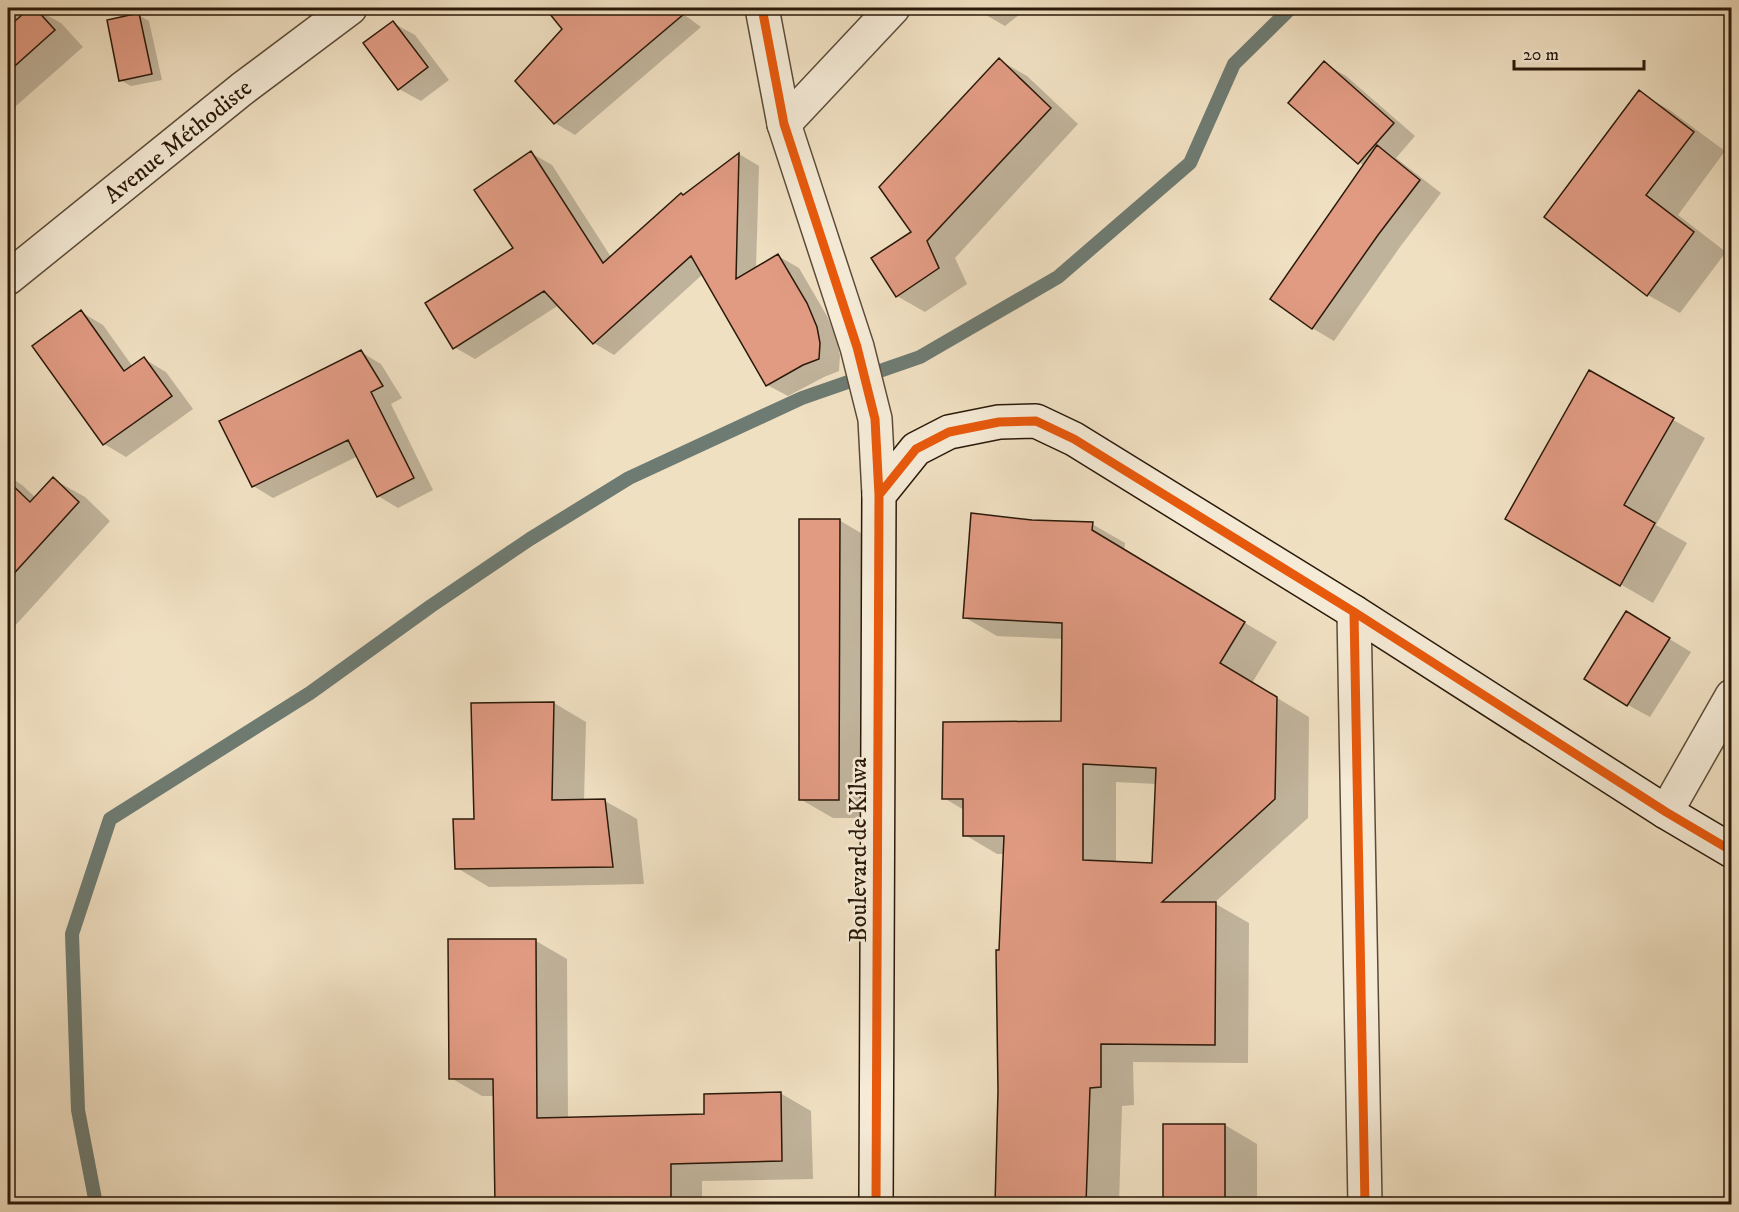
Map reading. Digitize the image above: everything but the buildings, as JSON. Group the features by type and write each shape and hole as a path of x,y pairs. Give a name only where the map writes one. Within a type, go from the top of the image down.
{"street":[{"name":"Avenue Méthodiste","path":"8,278 242,89 350,8"},
{"name":"Boulevard de Kilwa","path":"762,8 784,124 857,347 875,418 879,495 876,1204"},
{"path":"784,124 893,8"},
{"path":"879,495 916,448 949,432 999,422 1036,421 1074,439 1354,612 1666,812 1731,851"},
{"path":"1354,612 1365,1204"},
{"path":"1666,812 1731,696"}],"waterway":[{"path":"96,1204 78,1110 72,934 110,819 310,693 431,606 530,539 629,478 802,398 920,357 1058,277 1190,163 1234,64 1291,8"}],"cycle path":[{"path":"762,8 784,124 857,347 875,419 879,495 876,1204"},
{"path":"879,495 916,449 949,432 999,422 1036,421 1074,439 1354,612 1666,812 1732,851"},
{"path":"1354,612 1365,1204"}]}
